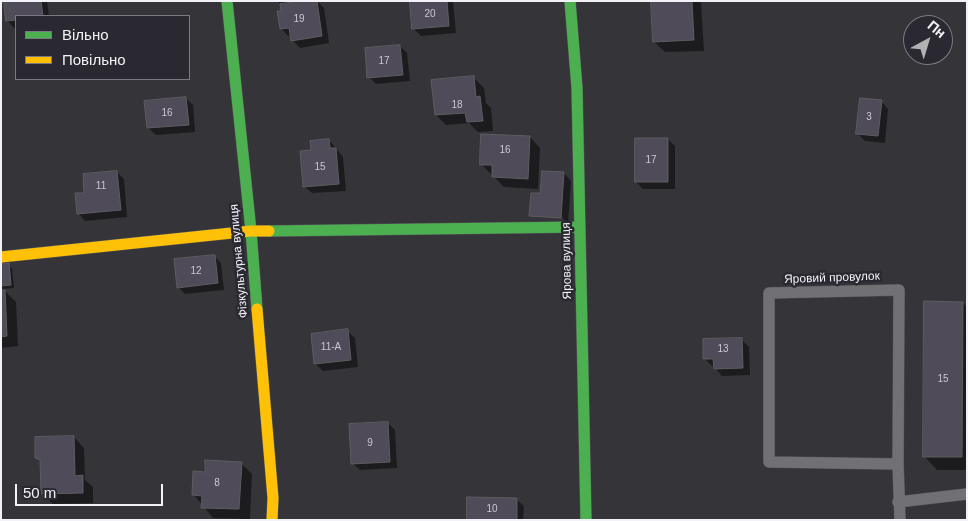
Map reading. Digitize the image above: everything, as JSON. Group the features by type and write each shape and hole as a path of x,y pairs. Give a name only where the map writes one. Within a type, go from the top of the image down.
{"street":[{"name":"Фізкультурна вулиця","path":"227,1 251,231 273,498 272,520"},
{"name":"Ярова вулиця","path":"570,1 577,88 586,520"},
{"path":"1,257 251,231 580,227"}],"lane":[{"name":"Яровий провулок","path":"899,290 898,464 769,462 768,293 899,290"},
{"path":"898,464 900,520"},
{"path":"898,502 967,494"}],"building":[{"path":"4,1 41,1 43,15 15,15 15,20 6,21"},
{"path":"317,1 322,36 291,41 289,28 280,29 277,11 281,11 280,4"},
{"path":"410,1 447,1 449,26 412,29"},
{"path":"651,1 692,1 694,40 653,42"},
{"path":"400,45 403,75 367,78 365,48"},
{"path":"474,76 476,97 480,96 483,121 467,122 465,113 435,115 431,80"},
{"path":"186,97 189,125 147,128 144,101"},
{"path":"860,98 882,100 878,136 856,134"},
{"path":"481,134 530,136 528,179 492,177 492,165 480,165"},
{"path":"635,138 668,138 668,182 635,182"},
{"path":"329,139 330,148 336,148 339,184 303,187 300,151 311,150 310,141"},
{"path":"117,171 121,210 77,214 75,193 84,193 83,174"},
{"path":"542,171 564,172 561,218 529,216 531,193 540,193"},
{"path":"215,255 218,283 177,288 174,259"},
{"path":"1,263 9,263 11,285 1,286"},
{"path":"1,290 5,290 7,336 1,337"},
{"path":"924,301 963,302 962,457 923,457"},
{"path":"348,329 351,360 314,364 311,334"},
{"path":"742,338 743,368 714,369 713,359 703,359 703,339"},
{"path":"388,422 390,462 351,464 349,424"},
{"path":"74,436 75,476 83,475 83,493 41,494 40,460 35,458 35,437"},
{"path":"205,460 242,462 239,509 201,508 202,496 192,495 193,471 205,472"},
{"path":"467,497 517,498 517,520 467,520"}],"traffic: fast":[{"path":"227,1 251,231 257,309"},
{"path":"570,1 577,88 586,520"},
{"path":"269,231 580,227"}],"traffic: slow":[{"path":"1,257 251,231 269,231"},
{"path":"257,309 273,498 272,520"}]}
